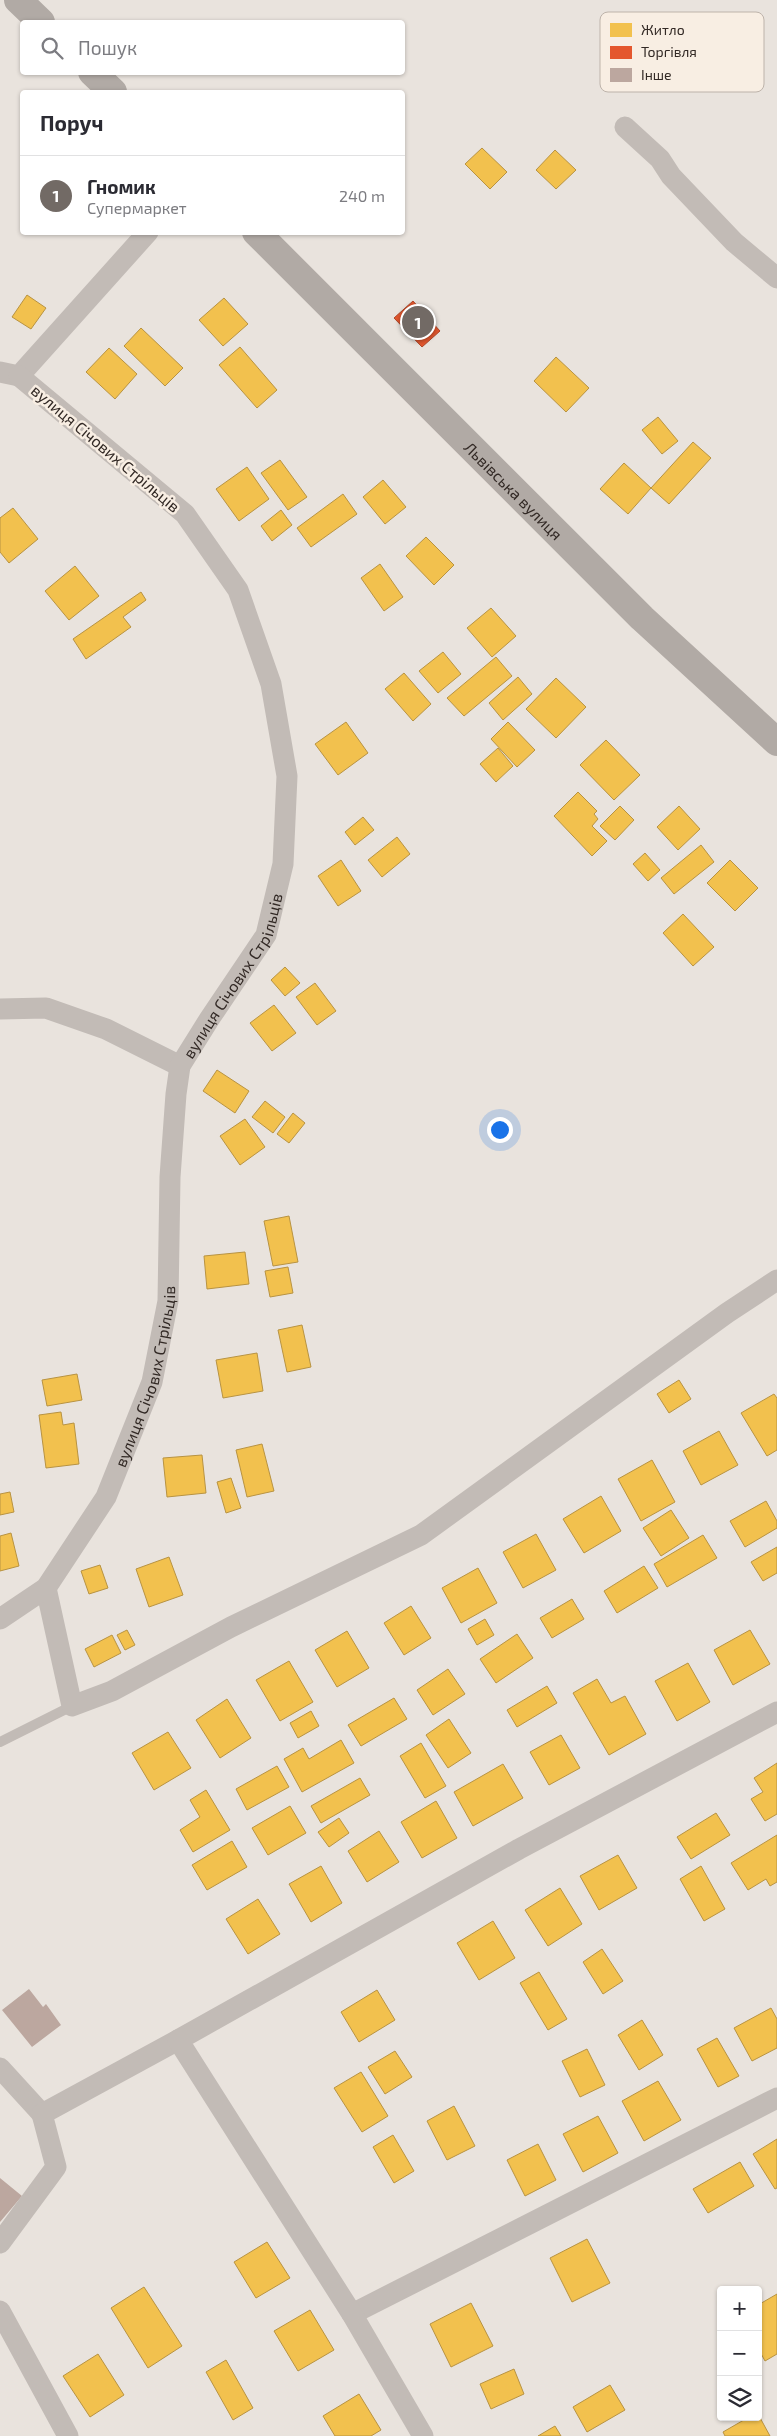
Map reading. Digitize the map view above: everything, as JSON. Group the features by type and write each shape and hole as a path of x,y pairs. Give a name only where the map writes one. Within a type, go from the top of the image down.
{"main road":[{"path":"18,0 39,20"},
{"path":"95,75 111,90"},
{"name":"Львівська вулиця","path":"259,235 642,618 777,742"}],"street":[{"path":"625,127 660,159 671,176 734,242 777,278"},
{"path":"10,374 145,235"},
{"name":"вулиця Січових Стрільців","path":"0,1619 46,1588 106,1497 152,1382 168,1301 170,1177 180,1066 266,935 283,864 287,776 271,684 238,590 185,514 10,374"},
{"path":"0,1009 46,1008 106,1029 180,1066"},
{"path":"46,1588 72,1706 112,1691 231,1626 421,1535 727,1313 777,1280"},
{"path":"42,2114 520,1849 777,1712"},
{"path":"178,2040 352,2314 423,2436"},
{"path":"0,2068 42,2114 56,2167 0,2242"},
{"path":"352,2314 777,2098"},
{"path":"0,2311 68,2436"}],"lane":[{"path":"0,1742 72,1706"}],"building: Житло":[{"path":"482,148 507,172 490,189 465,164"},
{"path":"555,150 576,170 556,189 536,170"},
{"path":"27,295 46,308 31,329 12,317"},
{"path":"224,298 248,324 223,346 199,320"},
{"path":"141,328 183,368 165,386 124,346"},
{"path":"240,347 277,390 257,408 219,365"},
{"path":"109,348 137,374 115,399 86,372"},
{"path":"556,357 589,388 566,412 534,381"},
{"path":"658,417 678,441 662,454 642,430"},
{"path":"693,442 711,458 669,504 651,488"},
{"path":"280,460 307,497 288,510 261,473"},
{"path":"624,463 651,488 628,514 600,489"},
{"path":"247,467 269,499 239,521 216,489"},
{"path":"383,480 406,507 385,524 363,497"},
{"path":"343,494 357,514 311,547 297,528"},
{"path":"13,508 38,539 9,563 0,552 0,518"},
{"path":"281,510 292,525 272,541 261,526"},
{"path":"426,537 454,565 434,585 406,556"},
{"path":"380,564 403,597 384,611 361,578"},
{"path":"75,566 99,596 69,620 45,591"},
{"path":"141,592 146,600 123,617 131,627 86,659 73,639"},
{"path":"491,608 516,636 492,657 467,628"},
{"path":"443,652 461,674 438,693 419,671"},
{"path":"496,657 512,676 464,716 447,698"},
{"path":"404,673 431,704 413,721 385,689"},
{"path":"518,677 532,694 503,720 489,703"},
{"path":"556,678 586,707 556,738 526,709"},
{"path":"346,722 368,753 338,775 315,744"},
{"path":"508,722 535,750 517,767 491,739"},
{"path":"606,740 640,775 614,800 580,765"},
{"path":"498,748 513,766 496,782 480,764"},
{"path":"578,792 597,811 594,814 598,819 592,826 607,841 592,856 554,816"},
{"path":"620,806 634,820 615,840 600,826"},
{"path":"679,806 700,829 678,850 657,827"},
{"path":"363,817 374,830 355,845 345,832"},
{"path":"397,837 410,854 382,877 368,860"},
{"path":"701,845 714,862 674,894 661,878"},
{"path":"645,853 660,870 648,881 633,864"},
{"path":"341,860 361,891 338,906 318,876"},
{"path":"730,860 758,888 735,911 707,883"},
{"path":"683,914 714,947 693,966 663,933"},
{"path":"285,967 300,983 285,996 271,980"},
{"path":"315,983 336,1011 317,1025 296,997"},
{"path":"274,1005 296,1033 272,1051 250,1023"},
{"path":"217,1070 249,1091 235,1113 203,1091"},
{"path":"265,1101 285,1117 273,1133 252,1117"},
{"path":"293,1113 305,1123 289,1143 277,1134"},
{"path":"245,1119 265,1147 240,1165 220,1136"},
{"path":"289,1216 298,1262 273,1266 264,1221"},
{"path":"245,1252 249,1284 207,1289 204,1256"},
{"path":"288,1267 293,1293 270,1297 265,1271"},
{"path":"302,1325 311,1367 287,1372 278,1330"},
{"path":"257,1353 263,1391 223,1398 216,1360"},
{"path":"77,1374 82,1400 47,1406 42,1380"},
{"path":"679,1380 691,1399 669,1413 657,1394"},
{"path":"774,1394 777,1398 777,1450 767,1456 741,1413"},
{"path":"61,1412 63,1425 74,1423 79,1464 46,1468 39,1415"},
{"path":"719,1431 738,1465 701,1485 683,1451"},
{"path":"262,1444 274,1491 247,1497 236,1450"},
{"path":"202,1455 206,1493 167,1497 163,1458"},
{"path":"652,1460 675,1502 641,1521 618,1479"},
{"path":"231,1478 241,1508 226,1513 217,1482"},
{"path":"10,1492 14,1512 0,1515 0,1494"},
{"path":"601,1496 621,1531 584,1553 563,1519"},
{"path":"766,1501 777,1521 777,1528 745,1547 730,1521"},
{"path":"671,1510 689,1538 661,1556 643,1528"},
{"path":"11,1533 19,1566 0,1571 0,1536"},
{"path":"536,1534 556,1570 523,1588 503,1552"},
{"path":"703,1535 717,1558 667,1587 654,1564"},
{"path":"777,1547 777,1573 763,1581 751,1562"},
{"path":"169,1557 183,1595 149,1607 136,1569"},
{"path":"100,1565 108,1588 89,1594 81,1571"},
{"path":"644,1566 658,1588 617,1613 604,1591"},
{"path":"478,1568 497,1603 461,1623 442,1588"},
{"path":"572,1599 584,1619 552,1638 540,1618"},
{"path":"411,1606 431,1638 404,1655 384,1623"},
{"path":"485,1619 494,1635 477,1645 468,1629"},
{"path":"127,1630 135,1645 125,1650 117,1635"},
{"path":"750,1630 770,1664 733,1685 714,1650"},
{"path":"347,1631 369,1668 337,1687 315,1650"},
{"path":"517,1634 533,1658 496,1683 480,1659"},
{"path":"112,1635 121,1653 94,1667 85,1649"},
{"path":"289,1661 313,1702 280,1721 256,1680"},
{"path":"688,1663 710,1702 677,1721 655,1681"},
{"path":"448,1669 465,1694 433,1715 417,1690"},
{"path":"597,1679 611,1703 625,1696 646,1734 609,1755 573,1693"},
{"path":"547,1686 557,1703 517,1727 507,1710"},
{"path":"394,1698 407,1719 361,1746 348,1725"},
{"path":"227,1699 251,1738 220,1758 196,1720"},
{"path":"311,1711 319,1726 298,1738 290,1723"},
{"path":"449,1719 471,1753 448,1768 426,1735"},
{"path":"168,1732 191,1768 154,1790 132,1753"},
{"path":"561,1735 580,1768 549,1785 530,1752"},
{"path":"341,1740 354,1763 302,1792 284,1759 303,1748 309,1759"},
{"path":"421,1743 446,1786 425,1798 400,1756"},
{"path":"777,1763 777,1814 765,1821 751,1799 763,1792 754,1778"},
{"path":"503,1764 523,1798 473,1826 454,1792"},
{"path":"277,1766 289,1787 247,1810 236,1789"},
{"path":"360,1778 370,1795 321,1823 311,1806"},
{"path":"206,1790 230,1830 193,1852 180,1830 200,1817 190,1800"},
{"path":"436,1801 457,1838 422,1858 401,1822"},
{"path":"290,1806 306,1833 268,1855 252,1828"},
{"path":"716,1813 730,1835 691,1859 677,1837"},
{"path":"339,1818 349,1833 329,1847 318,1832"},
{"path":"379,1831 399,1862 367,1882 348,1851"},
{"path":"777,1835 777,1882 770,1886 766,1879 748,1890 731,1863"},
{"path":"232,1841 247,1867 207,1890 192,1865"},
{"path":"618,1855 637,1888 599,1910 580,1876"},
{"path":"321,1866 342,1903 311,1922 289,1884"},
{"path":"701,1866 725,1909 704,1921 680,1879"},
{"path":"560,1888 582,1924 548,1946 525,1910"},
{"path":"258,1899 280,1934 248,1954 226,1919"},
{"path":"493,1921 515,1958 479,1980 457,1943"},
{"path":"602,1949 623,1981 603,1994 583,1962"},
{"path":"539,1972 567,2019 548,2030 520,1983"},
{"path":"377,1990 395,2020 359,2042 341,2012"},
{"path":"771,2008 777,2019 777,2048 752,2061 734,2028"},
{"path":"642,2020 663,2055 639,2070 618,2035"},
{"path":"717,2038 739,2076 718,2087 697,2049"},
{"path":"587,2049 605,2085 580,2097 562,2061"},
{"path":"395,2051 412,2077 385,2094 368,2067"},
{"path":"361,2072 388,2116 362,2132 334,2088"},
{"path":"658,2081 681,2120 644,2141 622,2101"},
{"path":"454,2106 475,2146 447,2160 427,2121"},
{"path":"598,2116 618,2153 583,2172 563,2134"},
{"path":"393,2135 414,2171 394,2183 373,2147"},
{"path":"777,2139 777,2188 775,2189 753,2154"},
{"path":"538,2144 556,2180 525,2196 507,2160"},
{"path":"740,2162 754,2186 708,2213 693,2189"},
{"path":"587,2239 610,2283 572,2302 550,2258"},
{"path":"267,2242 290,2278 256,2298 234,2262"},
{"path":"144,2287 182,2346 148,2368 111,2308"},
{"path":"777,2294 777,2354 765,2361 762,2355 762,2303"},
{"path":"471,2303 493,2346 451,2367 430,2324"},
{"path":"310,2310 334,2350 298,2371 274,2331"},
{"path":"98,2354 124,2395 90,2417 63,2376"},
{"path":"226,2360 253,2408 233,2420 206,2372"},
{"path":"514,2369 524,2394 491,2409 480,2384"},
{"path":"610,2385 625,2410 587,2432 573,2407"},
{"path":"359,2394 381,2430 371,2436 335,2436 323,2416"},
{"path":"742,2421 762,2421 770,2436 725,2436 723,2432"},
{"path":"555,2426 561,2436 538,2436"}],"building: Торгівля":[{"path":"413,301 440,331 422,347 394,318"}],"building: Інше":[{"path":"29,1989 43,2007 46,2004 61,2025 32,2047 2,2010"},
{"path":"0,2178 22,2196 0,2222"}],"place":[{"name":"Гномик","path":"418,322"}]}
